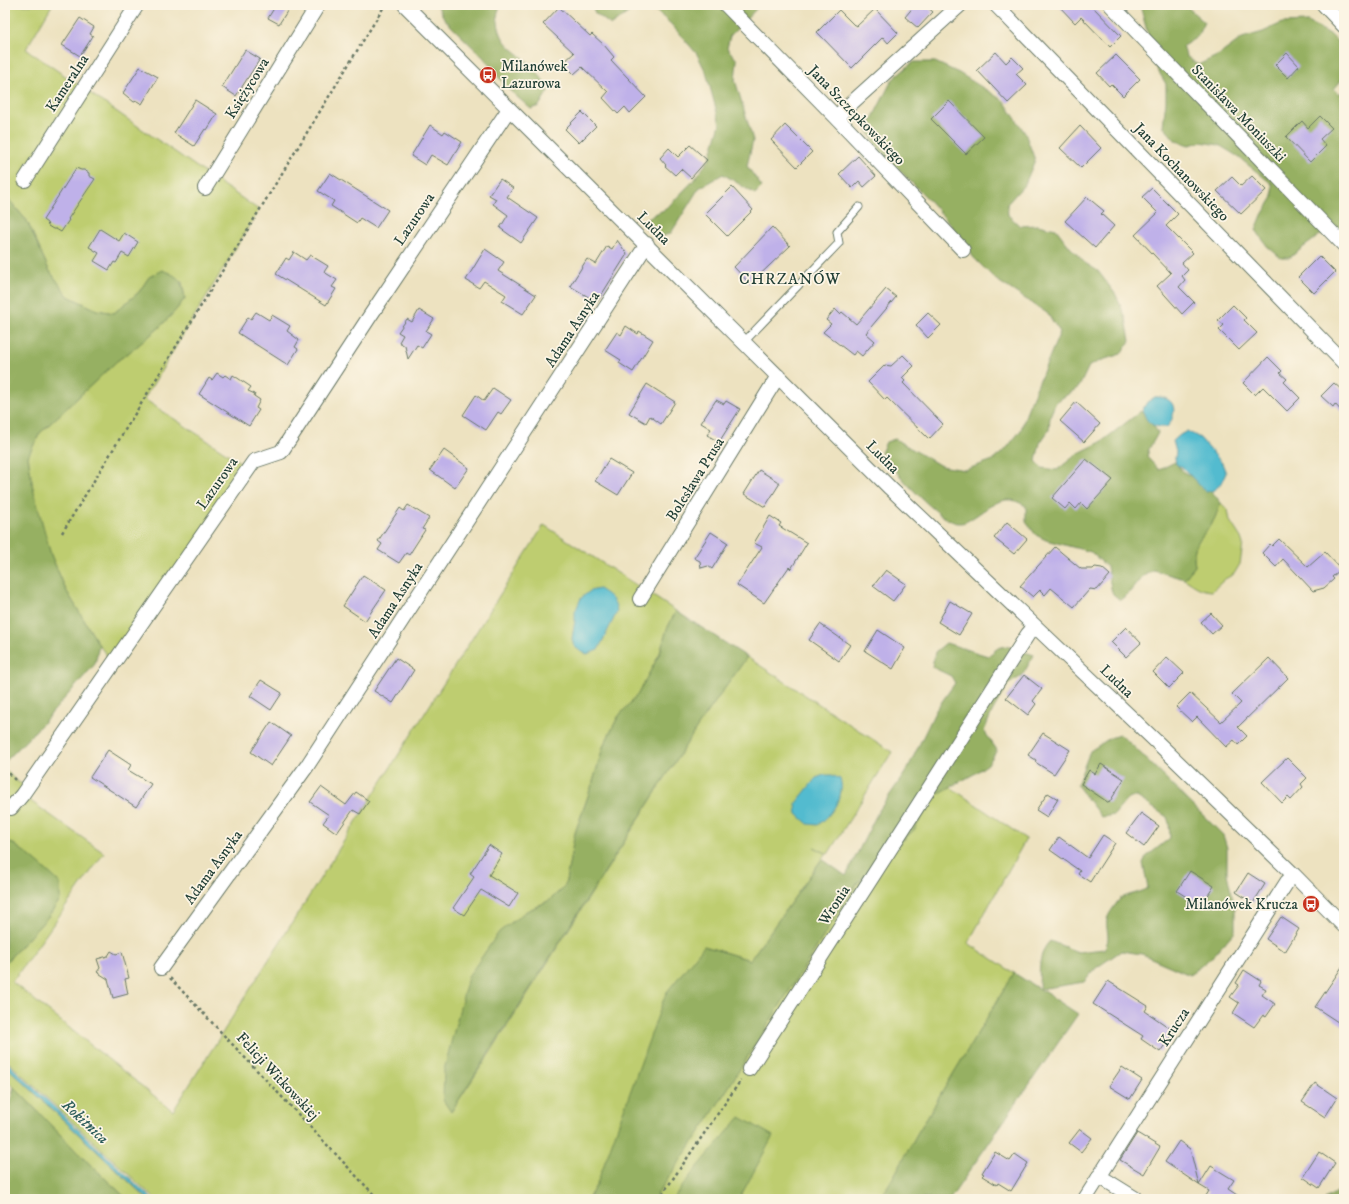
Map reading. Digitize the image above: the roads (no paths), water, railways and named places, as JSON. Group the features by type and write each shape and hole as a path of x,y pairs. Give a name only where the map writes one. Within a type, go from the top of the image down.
{"street":[{"name":"Kameralna","path":"25,180 137,5"},
{"name":"Księżycowa","path":"205,188 318,5"},
{"name":"Ludna","path":"405,5 647,244 890,488 1162,746 1344,926"},
{"name":"Jana Szczepkowskiego","path":"726,5 963,250"},
{"path":"836,117 960,5"},
{"name":"Jana Kochanowskiego","path":"996,5 1344,363"},
{"name":"Stanisława Moniuszki","path":"1110,5 1344,245"},
{"path":"1324,5 1344,26"},
{"name":"Lazurowa","path":"11,808 22,795 254,461 281,452 374,309 509,109"},
{"name":"Adama Asnyka","path":"161,968 307,766 647,244"},
{"name":"Bolesława Prusa","path":"640,599 778,376"},
{"name":"Wronia","path":"749,1069 1028,634 1035,626"},
{"name":"Krucza","path":"1085,1199 1287,882 1294,875"},
{"path":"1099,1176 1136,1199"}],"lane":[{"path":"744,342 839,243 837,232 859,206"}],"water":[{"path":"1155,397 1162,397 1172,403 1174,411 1172,420 1167,427 1158,427 1151,424 1144,414 1143,409 1147,402"},
{"path":"1187,431 1200,438 1222,463 1226,473 1221,483 1214,490 1206,492 1184,469 1176,464 1176,452 1173,441"},
{"path":"599,589 611,598 615,604 617,612 598,650 587,654 574,646 572,639 575,612 581,598 590,591"},
{"path":"824,775 832,775 840,779 841,792 836,805 823,821 818,825 808,824 797,814 796,803 816,778"},
{"path":"5,1061 152,1199 148,1199 5,1065"}],"place":[{"name":"Milanówek Lazurowa","path":"488,75"},
{"name":"Milanówek Krucza","path":"1311,904"}],"district":[{"name":"CHRZANÓW","path":"790,278"}],"water label":[{"name":"Rokitnica","path":"86,1121"}]}
